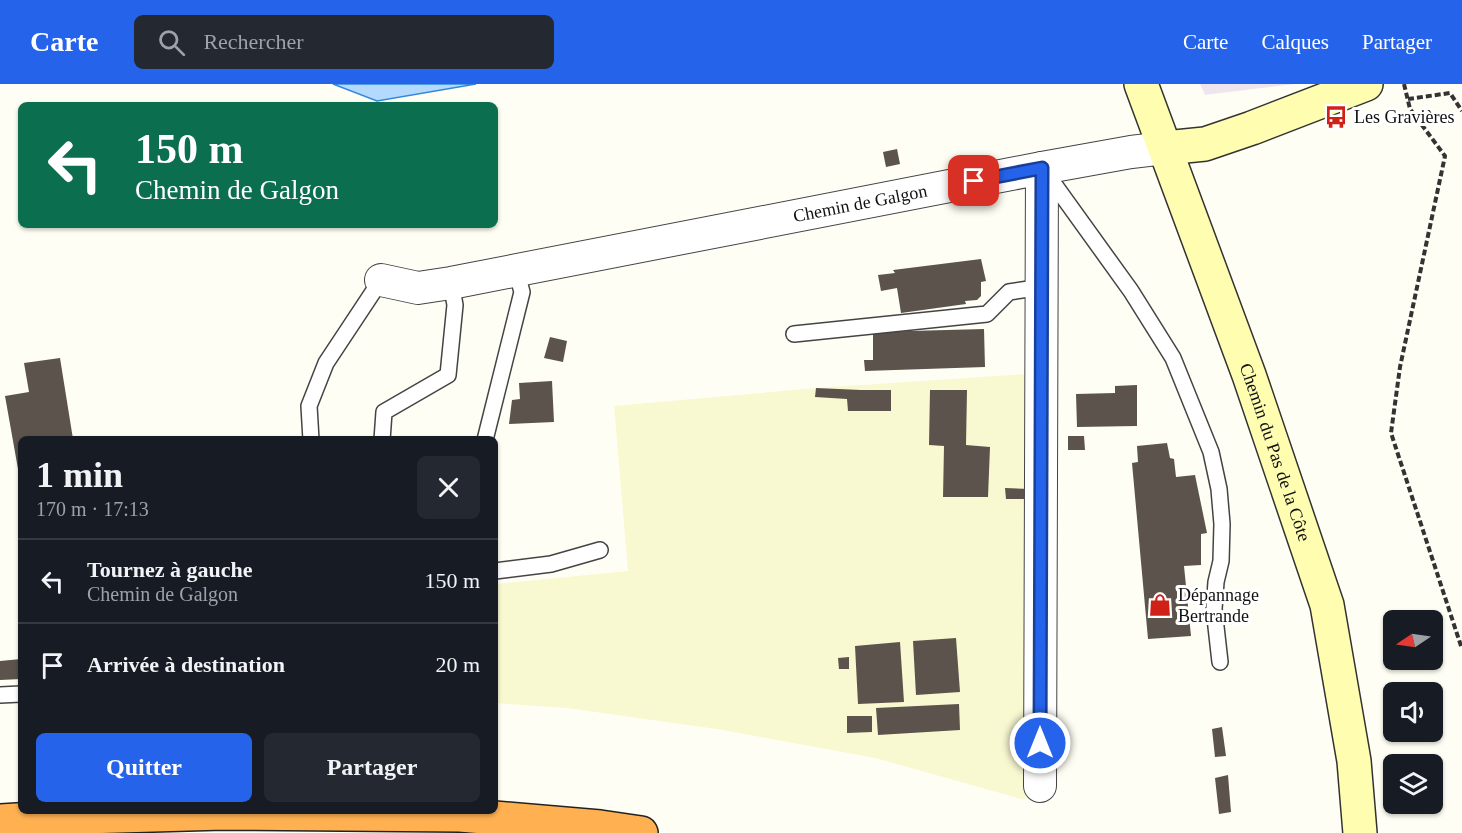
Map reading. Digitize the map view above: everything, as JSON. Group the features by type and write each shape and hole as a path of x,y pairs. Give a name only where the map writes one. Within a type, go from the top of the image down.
{"highway":[{"path":"0,821 179,814"},
{"path":"336,814 460,815 600,827 641,833"}],"street":[{"name":"Chemin du Pas de la Côte","path":"1141,84 1249,375 1327,605 1354,761 1360,833"},
{"name":"Chemin de Galgon","path":"381,280 418,288 451,283 1042,168 1131,152 1205,144 1366,84"},
{"path":"1040,786 1042,168"}],"lane":[{"path":"1042,168 1131,291 1173,358 1211,452 1219,489 1222,524 1221,561 1216,582 1214,609 1220,662"},
{"path":"486,436 522,292 516,270"},
{"path":"311,436 309,406 327,363 381,280"},
{"path":"382,436 384,412 448,375 454,305 451,283"},
{"path":"794,334 987,314 1009,292 1042,287"},
{"path":"498,571 551,564 600,550"},
{"path":"0,695 18,694"}],"path":[{"path":"1404,84 1410,109 1444,156 1400,367 1391,433 1462,649"},
{"path":"1408,99 1435,97 1450,93 1462,111"}],"shaded area":[{"path":"1200,84 1295,84 1205,95"}],"green space":[{"path":"1027,374 1025,800 875,758 723,730 567,708 498,703 498,584 628,571 614,406 816,388"}],"water":[{"path":"333,84 476,84 377,101"}],"building":[{"path":"897,149 900,164 886,167 883,152"},
{"path":"981,259 986,281 981,282 981,296 977,300 965,301 966,304 901,313 897,288 881,291 878,275 895,273 893,270"},
{"path":"984,329 985,367 865,371 864,360 873,360 873,332"},
{"path":"550,337 567,341 563,362 544,358"},
{"path":"60,358 73,436 18,436 18,469 5,396 29,392 24,363"},
{"path":"552,381 554,422 509,424 512,400 520,399 519,383"},
{"path":"1137,385 1137,426 1077,427 1076,394 1115,393 1115,386"},
{"path":"816,388 891,390 891,411 848,411 847,399 815,397"},
{"path":"930,390 967,390 966,445 990,447 988,497 943,497 944,446 929,445"},
{"path":"1068,436 1084,436 1085,450 1068,450"},
{"path":"1167,443 1170,458 1174,459 1176,477 1195,475 1207,533 1201,534 1201,565 1184,566 1191,636 1148,639 1132,463 1138,462 1137,446"},
{"path":"1005,488 1029,489 1029,499 1006,499"},
{"path":"956,638 960,692 916,695 913,641"},
{"path":"900,642 904,702 858,704 855,646"},
{"path":"849,657 849,669 839,669 838,658"},
{"path":"18,659 18,679 0,680 0,661"},
{"path":"959,704 960,730 878,735 876,708"},
{"path":"847,716 872,716 872,732 847,733"},
{"path":"1222,727 1226,756 1215,757 1212,729"},
{"path":"1228,775 1231,812 1219,814 1215,778"}],"place":[{"name":"Les Gravières","path":"1336,117"},
{"name":"Dépannage Bertrande","path":"1160,605"}],"route":[{"path":"974,181 1042,168 1040,743"}]}
